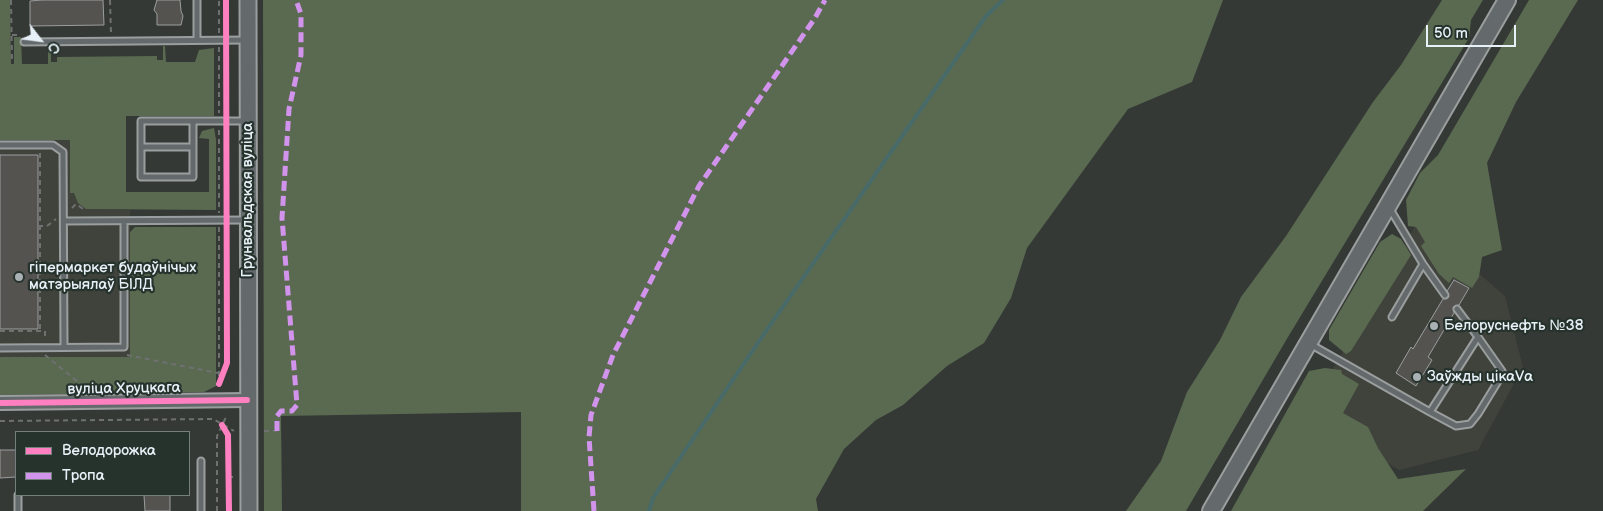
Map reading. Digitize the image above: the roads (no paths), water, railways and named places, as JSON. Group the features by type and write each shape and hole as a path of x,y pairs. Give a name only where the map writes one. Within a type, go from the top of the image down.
{"main road":[{"name":"Грунвальдская вуліца","path":"247,400 248,0"},
{"path":"1211,511 1507,0"},
{"path":"247,400 249,511"}],"street":[{"name":"вуліца Хруцкага","path":"0,403 247,400"}],"lane":[{"path":"197,0 197,40"},
{"path":"24,42 248,40"},
{"path":"193,122 193,177 141,177 141,122 248,121"},
{"path":"0,145 53,145 60,148 64,156 64,347"},
{"path":"141,147 193,147"},
{"path":"1388,204 1423,264 1445,295"},
{"path":"0,348 124,347 124,220"},
{"path":"64,221 248,220"},
{"path":"1392,317 1423,264"},
{"path":"1307,343 1456,426 1470,424 1498,383 1502,371 1456,309"},
{"path":"1430,412 1478,337"},
{"path":"201,461 201,511"},
{"path":"18,496 18,511"}],"waterway":[{"path":"649,511 653,498 766,331 986,16 1003,0"}],"place":[{"name":"гіпермаркет будаўнічых матэрыялаў БІЛД","path":"19,277"},
{"name":"Белоруснефть №38","path":"1434,326"},
{"name":"Заўжды цікаVа","path":"1417,377"}]}
